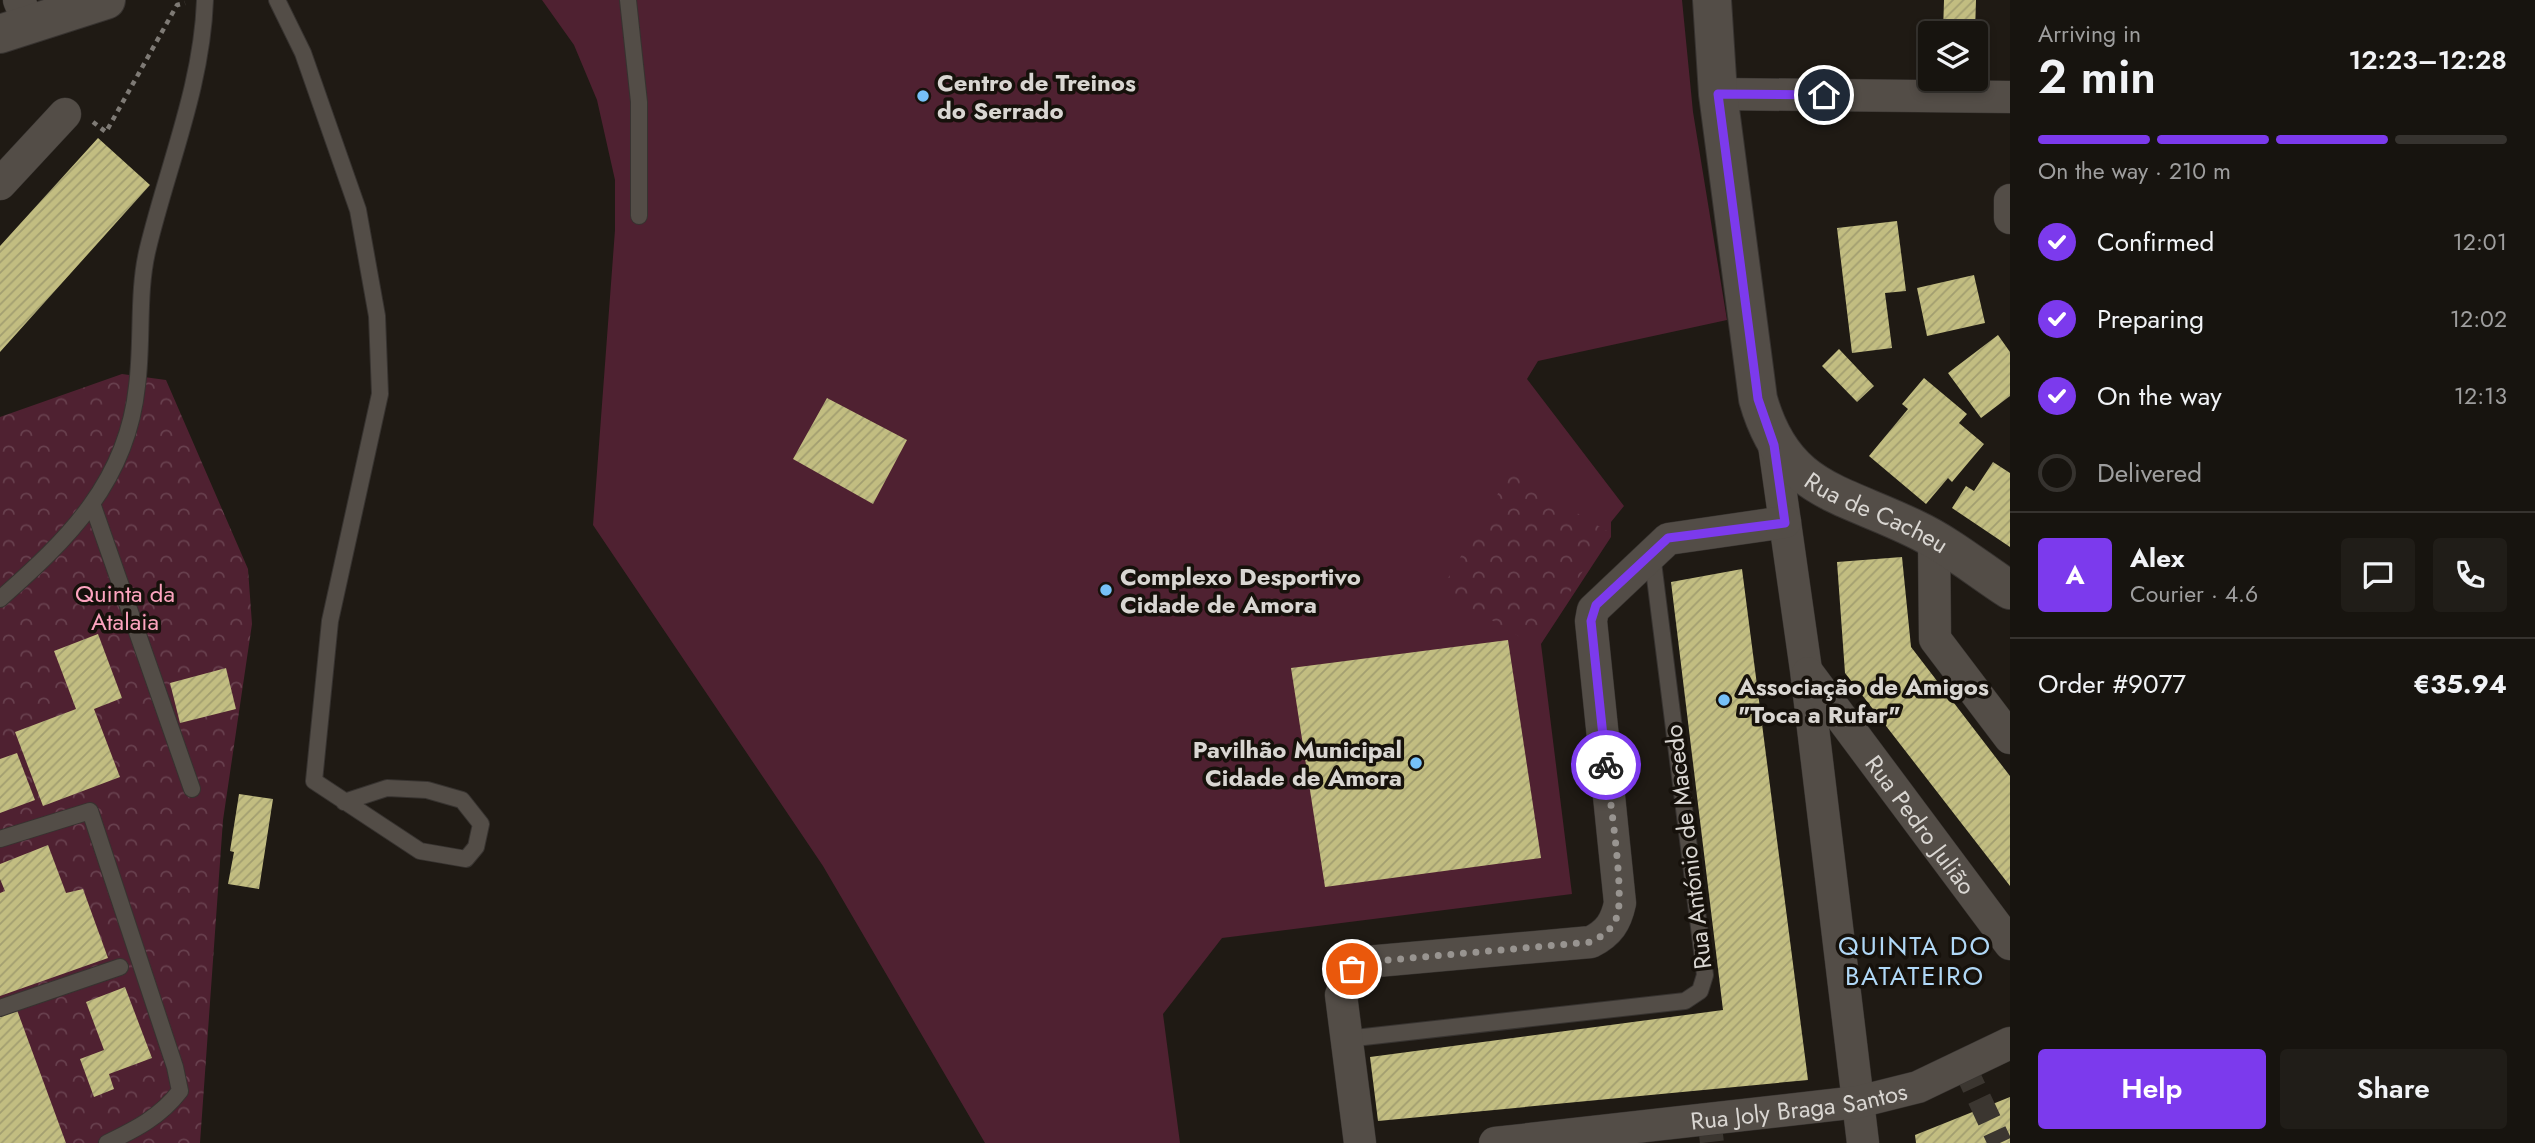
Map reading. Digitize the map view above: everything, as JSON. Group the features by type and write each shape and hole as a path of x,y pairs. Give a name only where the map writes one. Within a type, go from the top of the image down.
{"main road":[{"path":"16,19 106,0"},
{"name":"Rua de Cacheu","path":"1712,0 1718,94 1758,399 1774,445 1809,481 1934,539 2010,590"}],"street":[{"path":"1718,94 2010,97"},
{"path":"0,184 65,114"},
{"path":"2010,200 2010,218"},
{"path":"1774,445 1805,670 1863,1143"},
{"path":"1360,1143 1341,995 1352,969 1366,962 1591,942 1611,928 1620,903 1591,621 1596,605 1668,538 1785,523"},
{"path":"1934,539 1935,639 2010,738"},
{"name":"Rua Pedro Julião","path":"1805,670 2010,944"},
{"name":"Rua Joly Braga Santos","path":"1495,1143 1858,1102 1918,1087 2010,1043"}],"lane":[{"path":"277,0 303,54 358,210 377,316 380,394 330,621 314,781 344,802 420,850 466,859 476,847 481,824 462,800 427,790 387,788 344,802"},
{"path":"628,0 639,102 639,216"},
{"path":"0,599 52,553 93,506 116,466 138,386 147,251 203,44 197,1"},
{"path":"93,506 192,789"},
{"name":"Rua António de Macedo","path":"1346,1038 1685,1001 1700,991 1705,975 1652,554"},
{"path":"0,839 90,811 175,1067 180,1090 166,1108 145,1125 107,1143"},
{"path":"0,1008 120,967"}],"path":[{"path":"65,114 75,107 106,132 177,5 197,1"}],"green space":[{"name":"Complexo Desportivo Cidade de Amora","path":"542,0 1682,0 1693,112 1727,320 1538,361 1527,379 1624,506 1611,522 1611,537 1541,644 1572,894 1222,938 1163,1014 1180,1143 985,1143 823,866 593,525 615,230 615,180 597,100 574,45"},
{"name":"Quinta da Atalaia","path":"122,374 166,380 248,569 252,624 223,820 200,1143 0,1143 0,417"},
{"path":"1510,473 1607,531 1537,647 1441,590"}],"building":[{"path":"1944,0 1976,0 1975,21 1943,21"},
{"path":"98,138 150,185 0,352 0,246"},
{"path":"1897,221 1906,291 1885,293 1892,348 1852,353 1837,228"},
{"path":"1974,275 1985,323 1927,336 1917,288"},
{"path":"1998,335 2010,352 2010,396 1981,418 1948,373"},
{"path":"1839,349 1874,386 1857,402 1822,366"},
{"path":"1924,378 1967,414 1959,423 1984,444 1952,482 1948,478 1926,504 1869,456 1908,409 1902,404"},
{"path":"827,398 907,440 873,504 793,459"},
{"path":"1993,462 2010,473 2010,547 1952,508 1966,486 1974,491"},
{"path":"1902,557 1911,647 2010,776 2010,886 1845,673 1837,562"},
{"path":"1742,569 1808,1080 1378,1121 1370,1057 1723,1010 1671,582"},
{"path":"98,634 122,698 94,709 120,777 43,806 15,732 76,709 54,651"},
{"name":"Pavilhão Municipal Cidade de Amora","path":"1508,640 1541,858 1325,887 1291,668"},
{"path":"226,668 236,709 180,723 170,683"},
{"path":"17,753 35,800 0,813 0,759"},
{"path":"239,794 273,799 259,889 228,884"},
{"path":"48,845 66,893 83,889 108,958 0,996 0,893 5,891 0,879 0,864"},
{"path":"125,987 152,1058 109,1074 114,1089 94,1097 80,1059 104,1050 86,1002"},
{"path":"17,1010 66,1143 0,1143 0,1017"},
{"path":"2010,1097 2010,1143 1916,1143 1915,1135"}],"tunnel":[{"path":"1964,1066 2000,1143"},
{"path":"1709,1118 1712,1143"}],"way so far":[{"path":"1352,969 1366,962 1591,942 1602,936 1611,928 1620,903 1606,765"}],"place":[{"name":"Centro de Treinos do Serrado","path":"923,96"},
{"name":"Complexo Desportivo Cidade de Amora","path":"1106,590"},
{"name":"Associação de Amigos \"Toca a Rufar\"","path":"1724,700"},
{"name":"Pavilhão Municipal Cidade de Amora","path":"1416,763"}],"district":[{"name":"QUINTA DO BATATEIRO","path":"1915,961"}],"route":[{"path":"1606,765 1591,621 1596,605 1668,538 1785,523 1774,445 1758,399 1718,94 1824,95"}]}
